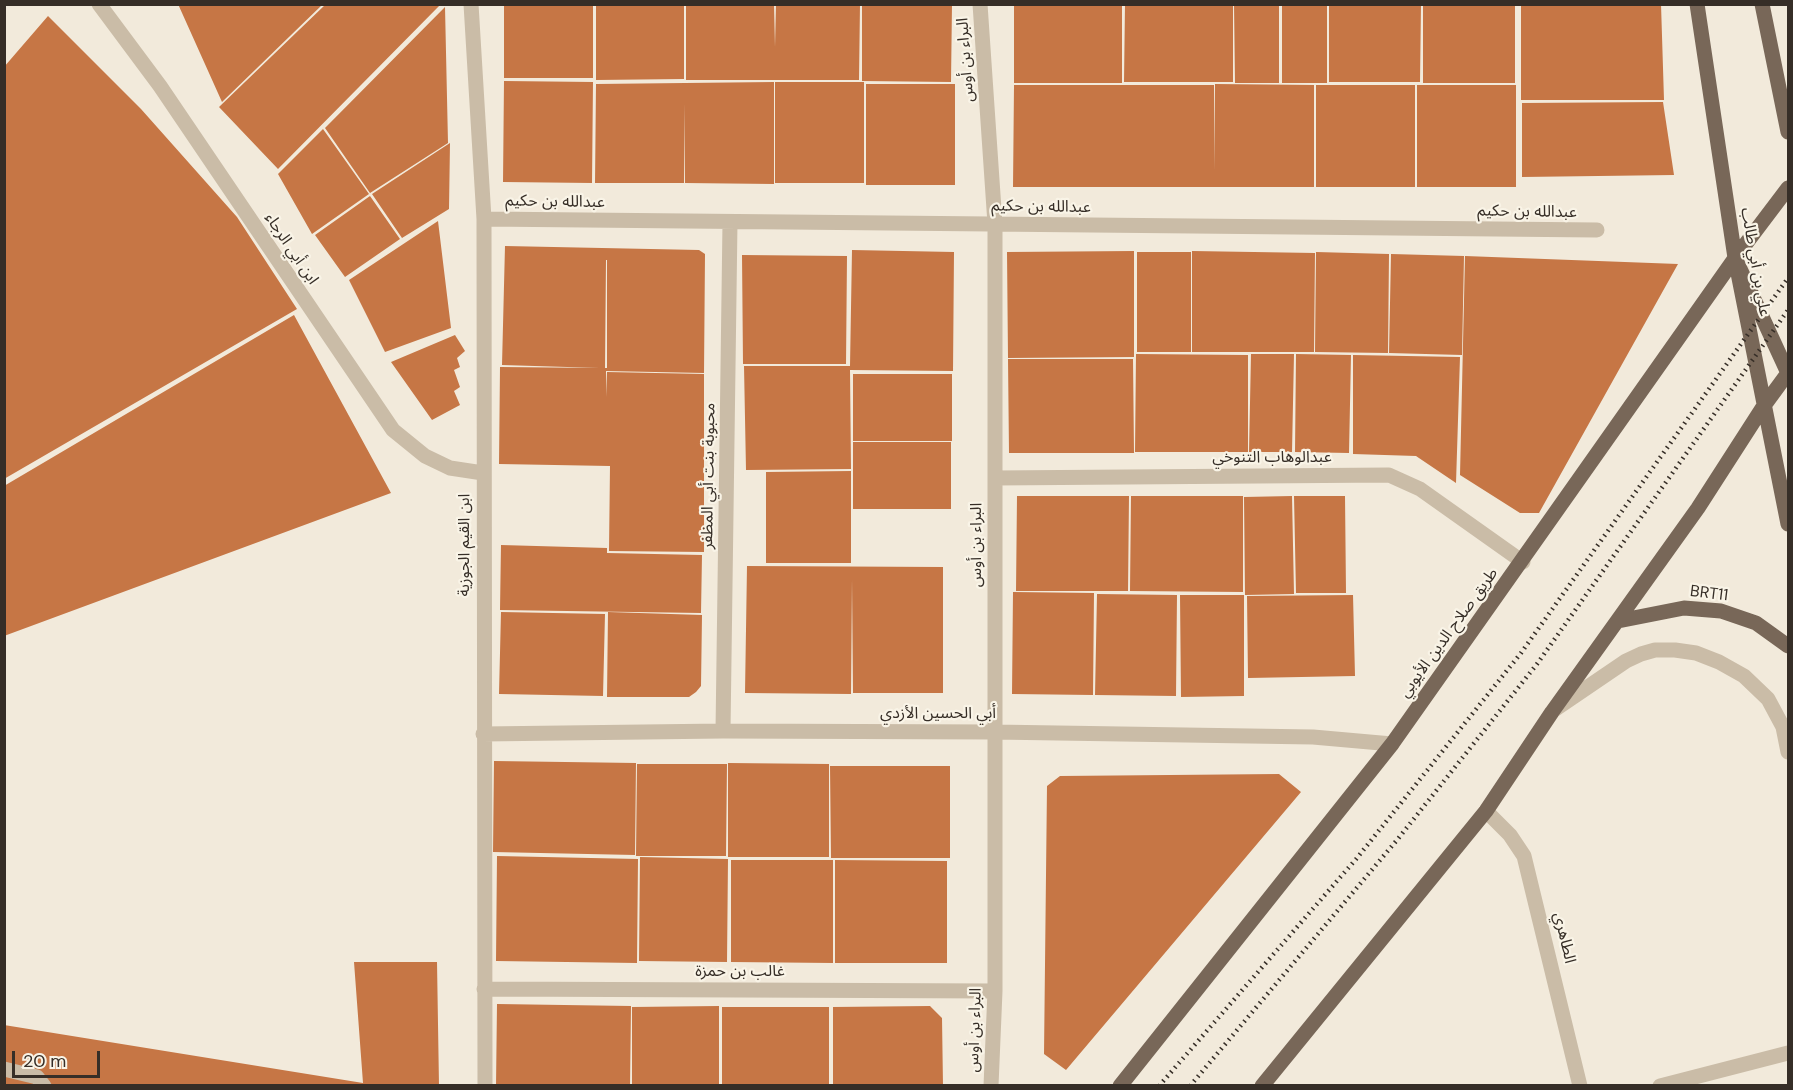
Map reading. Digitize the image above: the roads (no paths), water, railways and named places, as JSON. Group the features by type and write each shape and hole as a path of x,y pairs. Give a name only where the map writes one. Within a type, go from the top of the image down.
{"main road":[{"name":"علي بن أبي طالب","path":"1697,4 1735,258 1788,524"},
{"path":"1762,4 1788,132"},
{"name":"طريق صلاح الدين الأيوبي","path":"1120,1086 1392,744 1523,562 1735,258 1788,188"},
{"path":"1262,1086 1486,811 1552,712 1698,508 1763,407 1788,373 1735,258"},
{"name":"BRT11","path":"1618,621 1684,608 1721,611 1756,623 1788,646"}],"street":[{"name":"ابن أبي الرجاء","path":"99,4 165,94 393,430 425,456 450,468 483,473"},
{"name":"ابن القيم الجوزية","path":"471,4 484,219 484,1086"},
{"name":"البراء بن أوس","path":"980,4 995,224 995,991 991,1086"},
{"name":"عبدالله بن حكيم","path":"484,219 1597,230"},
{"name":"محبوبة بنت أبي المظفر","path":"723,731 730,222"},
{"name":"عبدالوهاب التنوخي","path":"995,478 1389,475 1420,489 1523,562"},
{"path":"1552,712 1626,661 1655,650 1675,650 1719,662 1744,676 1768,699 1783,727 1788,752"},
{"name":"أبي الحسين الأزدي","path":"483,734 723,731 994,732 1313,737 1392,744"},
{"name":"الطاهري","path":"1486,811 1510,835 1524,856 1535,892 1581,1086"},
{"name":"غالب بن حمزة","path":"484,989 995,991"},
{"path":"1660,1086 1788,1053"},
{"path":"4,1069 37,1077 44,1086"}],"railway":[{"path":"1159,1086 1357,858 1521,653 1788,278"},
{"path":"1190,1086 1397,840 1537,664 1788,310"}]}
